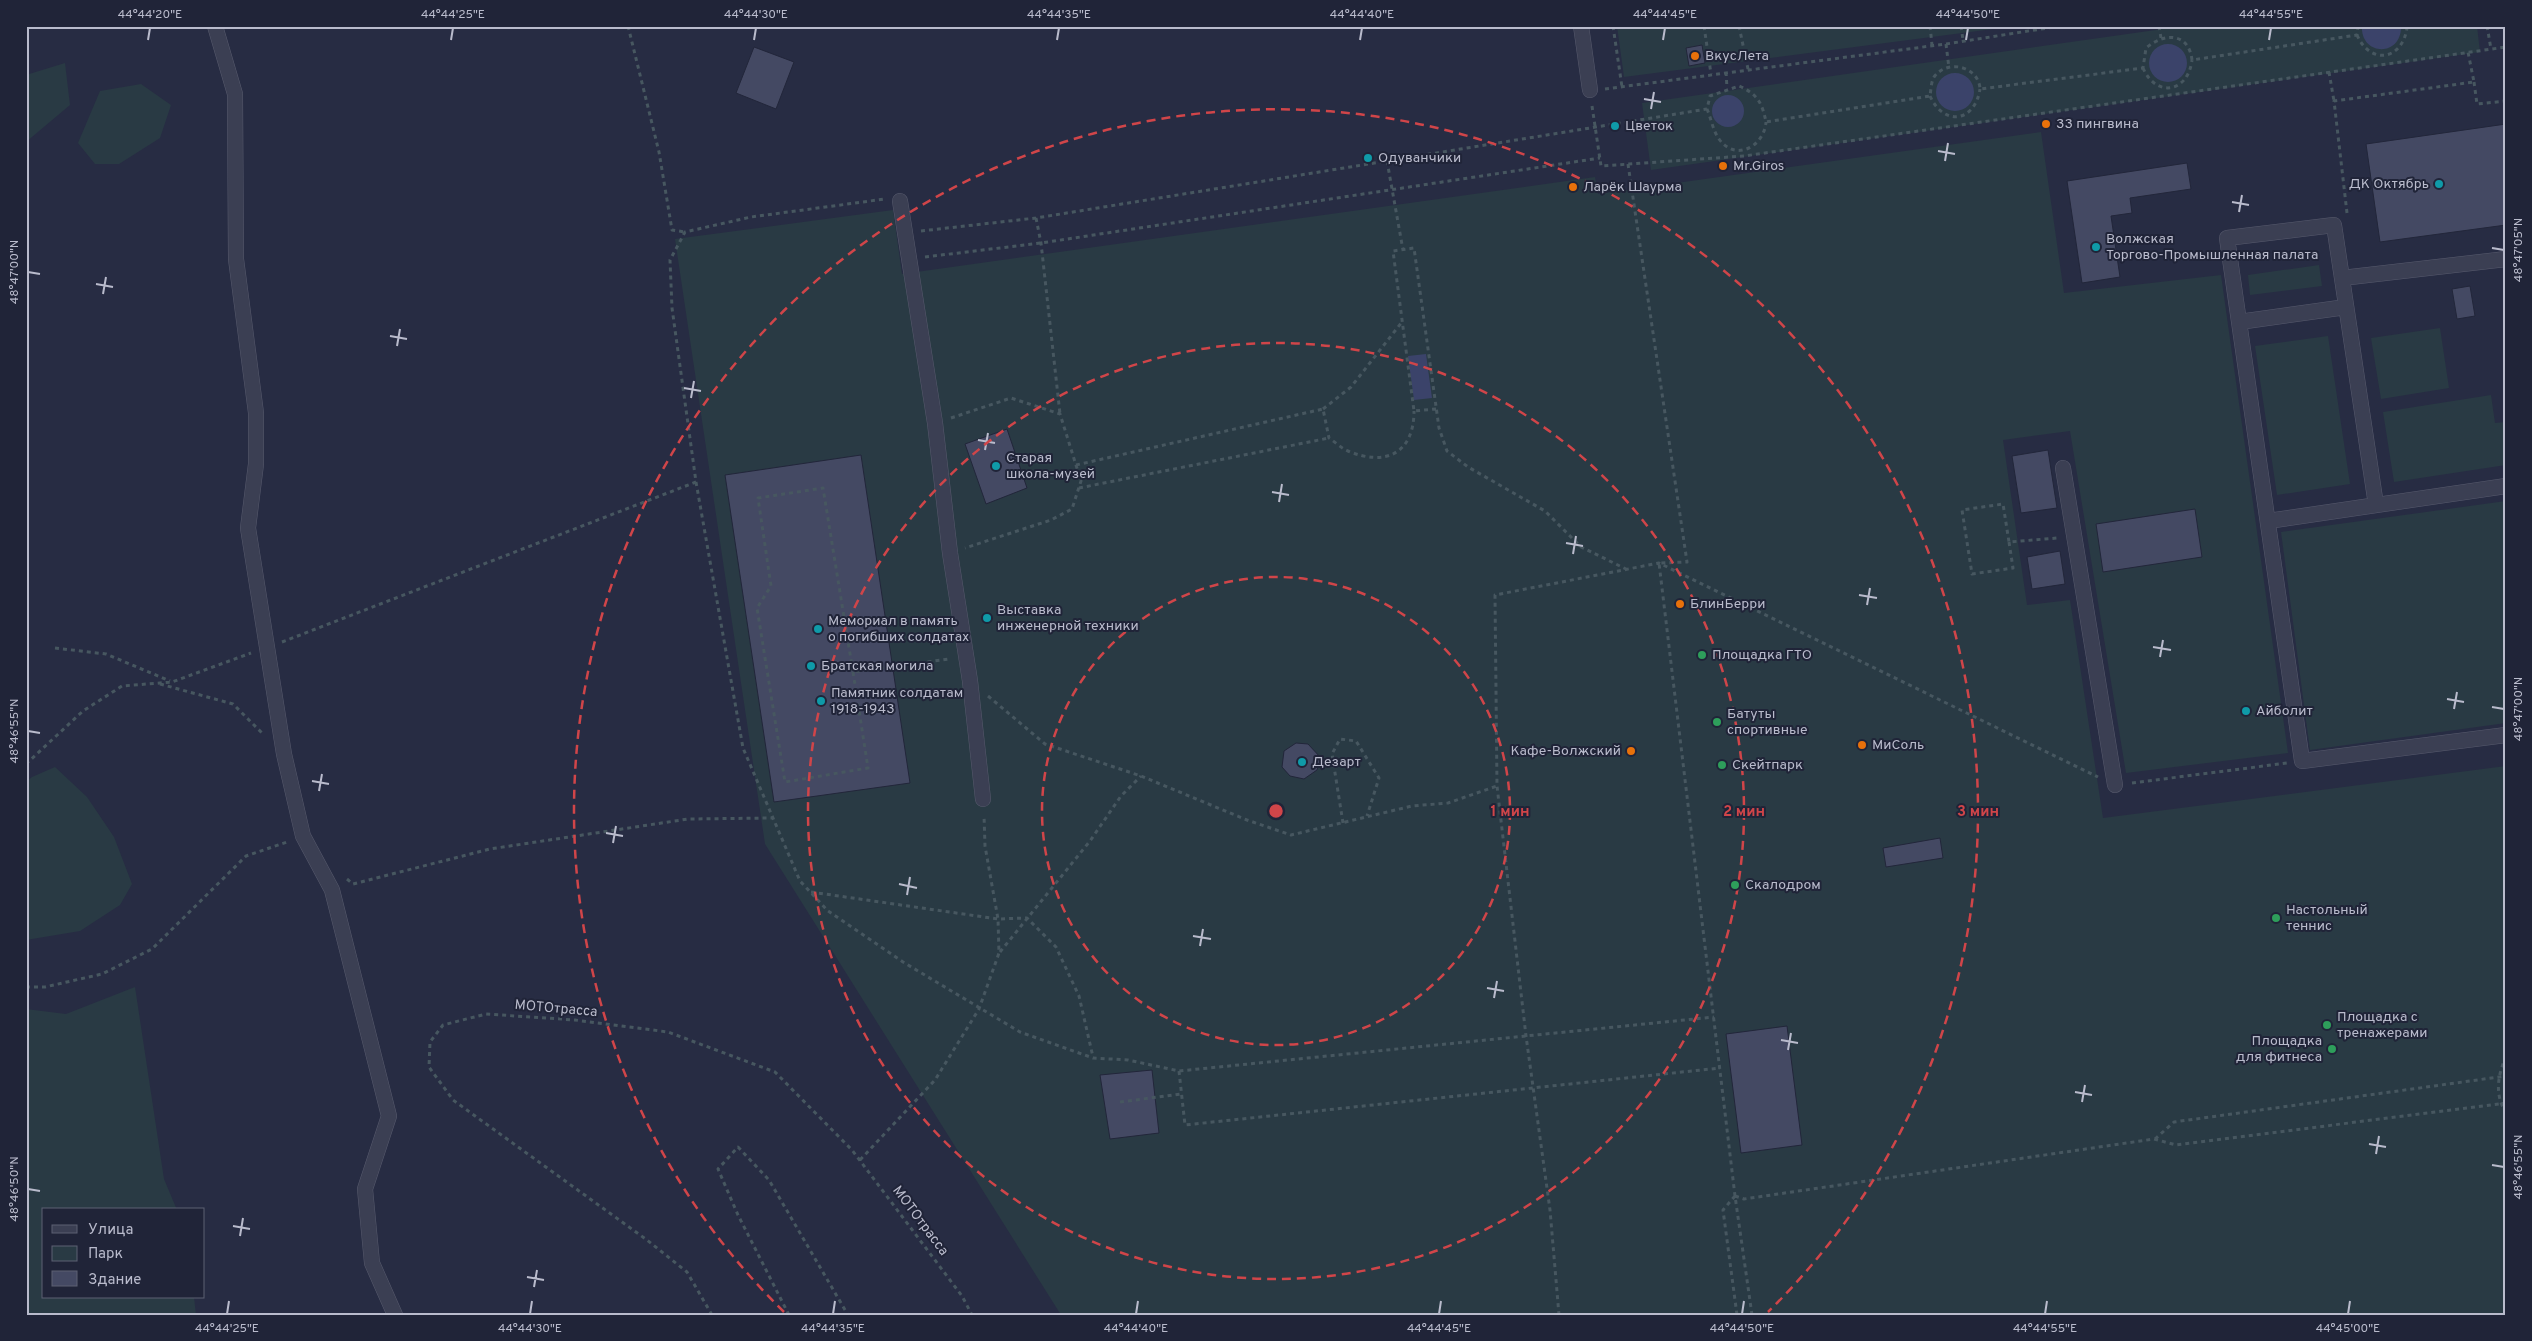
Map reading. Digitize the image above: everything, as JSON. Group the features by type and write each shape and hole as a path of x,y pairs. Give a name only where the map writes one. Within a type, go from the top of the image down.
{"street":[{"path":"215,26 235,94 236,259 256,413 256,464 248,528 284,754 303,836 332,890 389,1116 365,1190 372,1263 395,1315"},
{"path":"1581,26 1590,90"},
{"path":"900,201 935,423 950,553 970,681 983,799"},
{"path":"2376,505 2334,225 2227,238 2302,761 2506,735"},
{"path":"2342,278 2506,259"},
{"path":"2239,322 2346,307"},
{"path":"2063,468 2114,785"},
{"path":"2268,521 2506,486"}],"path":[{"path":"628,26 659,152 672,230 685,232 750,217 890,198 900,201"},
{"path":"1613,26 1622,87"},
{"path":"1704,26 1711,74"},
{"path":"1739,26 1748,69"},
{"path":"1930,26 1932,45"},
{"path":"1961,26 1963,40"},
{"path":"2060,26 1946,44 1590,90 1601,166 1744,156 2506,47"},
{"path":"2159,26 2161,38"},
{"path":"2358,26 2356,35 2362,46 2372,54 2384,56 2397,51 2405,40 2407,27 2422,26"},
{"path":"2487,26 2491,49"},
{"path":"2192,60 2356,35"},
{"path":"2173,37 2186,42 2191,50 2191,73 2184,82 2170,88 2157,86 2148,78 2143,68 2146,48 2161,38 2173,37"},
{"path":"1946,44 1949,68"},
{"path":"2468,52 2477,104 2506,101"},
{"path":"2384,56 2385,64"},
{"path":"1962,67 1974,72 1980,80 1978,103 1971,112 1957,117 1944,115 1935,108 1930,96 1933,78 1949,68 1962,67"},
{"path":"1980,89 2143,68"},
{"path":"1726,72 1727,88"},
{"path":"2329,72 2347,214"},
{"path":"2334,101 2474,82"},
{"path":"1739,86 1754,92 1764,111 1765,132 1761,140 1752,148 1742,150 1725,145 1719,138 1707,109 1710,96 1727,88 1739,86"},
{"path":"2170,88 2171,95"},
{"path":"1766,122 1930,96"},
{"path":"905,232 1036,218 1707,109"},
{"path":"1957,117 1958,126"},
{"path":"1742,150 1744,156"},
{"path":"909,259 1041,243 1600,158"},
{"path":"1387,162 1403,250"},
{"path":"1559,1315 1550,1210 1532,1088 1497,786 1495,595 1659,563 1687,562 1628,164"},
{"path":"950,553 1051,520 1072,509 1081,481 1060,414 1041,243 1036,218"},
{"path":"685,232 670,260 672,308 696,482 743,748 800,881 828,911 903,962 1020,1032 1093,1058 1128,1060 1179,1071 1714,1017"},
{"path":"1323,409 1329,438 1348,451 1381,457 1397,453 1406,445 1412,435 1414,411 1393,251 1414,248 1439,428 1447,451 1468,466 1545,511 1581,547 1626,569"},
{"path":"1076,466 1323,409 1351,387 1402,322"},
{"path":"935,423 1011,398 1060,414"},
{"path":"1414,411 1436,409"},
{"path":"1079,488 1329,438"},
{"path":"26,764 83,711 122,686 172,682 268,647 696,482"},
{"path":"823,488 853,672 868,768 785,782 756,608 771,586 758,498 823,488"},
{"path":"2004,504 2009,542 2013,568 1972,574 1962,510 2004,504"},
{"path":"2009,542 2074,536"},
{"path":"1659,563 2114,785 2302,761"},
{"path":"1659,563 1735,1196 1752,1315"},
{"path":"54,648 106,654 172,682"},
{"path":"853,672 965,656"},
{"path":"970,681 1045,744 1141,776 1247,820 1291,835 1412,806 1448,803 1497,786"},
{"path":"156,683 233,704 284,754"},
{"path":"1343,823 1332,754 1340,739 1356,741 1379,778 1367,816"},
{"path":"860,1160 934,1080 979,1009 999,953 1090,841 1121,796 1141,776"},
{"path":"983,799 986,846 998,919 999,953"},
{"path":"346,877 352,884 490,849 688,819 773,818"},
{"path":"26,987 45,986 102,974 152,949 246,856 303,836"},
{"path":"810,892 998,919 1027,918 1056,947 1079,996 1093,1058"},
{"name":"МОТОтрасса","path":"712,1315 687,1272 647,1240 453,1100 429,1067 430,1042 443,1025 486,1014 575,1020 668,1032 774,1072 860,1160 962,1296 972,1315"},
{"path":"2506,1056 2497,1077 2506,1113"},
{"path":"1179,1071 1185,1125 1720,1068"},
{"path":"2154,1139 2174,1122 2506,1076"},
{"path":"1120,1102 1182,1094"},
{"path":"1735,1196 1744,1199 2154,1139 2176,1145 2504,1104"},
{"path":"789,1315 738,1215 718,1169 738,1147 769,1180 848,1315"},
{"path":"1735,1196 1724,1210 1737,1315"}],"green space":[{"path":"1617,26 2016,26 1624,77"},
{"path":"2184,26 2477,26 2480,52 1651,170 1642,103"},
{"path":"65,63 70,105 26,142 26,75"},
{"path":"141,84 171,105 160,138 119,164 95,164 78,143 100,91"},
{"path":"2041,132 2064,293 2221,275 2288,753 2126,773 2070,431 2003,440 2027,605 2070,600 2103,818 2506,766 2506,1315 1061,1315 765,844 675,239 893,210 902,274 1595,177 1598,194"},
{"path":"2319,265 2322,286 2250,295 2248,275"},
{"path":"2440,328 2449,388 2381,399 2371,338"},
{"path":"2328,336 2350,484 2277,495 2255,346"},
{"path":"2491,395 2495,423 2506,422 2506,465 2394,482 2383,412"},
{"path":"2506,501 2506,723 2310,750 2281,532"},
{"path":"55,767 87,797 114,837 132,884 120,905 80,931 26,940 26,782 32,777"},
{"path":"135,987 164,1179 176,1208 42,1208 42,1298 194,1298 196,1315 28,1315 26,1310 26,1009 66,1014"}],"water":[{"path":"2362,26 2401,26 2400,36 2395,44 2389,48 2374,48 2367,43 2363,36"},
{"path":"2168,44 2182,49 2187,63 2182,77 2168,82 2154,77 2149,63 2154,49"},
{"path":"1955,73 1969,78 1974,92 1969,106 1955,111 1941,106 1936,92 1941,78"},
{"path":"1728,95 1734,96 1739,100 1743,105 1743,117 1739,122 1734,126 1728,127 1722,126 1717,122 1713,117 1712,111 1713,105 1717,100 1722,96"},
{"path":"1426,354 1432,398 1414,400 1408,356"}],"building":[{"name":"ВкусЛета","path":"1702,45 1705,63 1689,66 1686,48"},
{"path":"754,47 794,62 776,109 736,93"},
{"name":"ДК Октябрь","path":"2506,124 2506,225 2380,242 2366,144"},
{"name":"Волжская Торгово-Промышленная палата","path":"2187,163 2191,189 2130,198 2132,213 2111,216 2120,277 2082,283 2067,181"},
{"path":"2470,286 2475,316 2457,319 2452,289"},
{"name":"Старая школа-музей","path":"1007,429 1027,488 986,504 965,444"},
{"path":"2048,450 2057,508 2021,513 2012,456"},
{"name":"Мемориал в память о погибших солдатах","path":"861,455 910,783 774,802 725,475"},
{"path":"2195,509 2202,557 2103,572 2096,524"},
{"path":"2060,551 2065,584 2032,589 2027,557"},
{"name":"Дезарт","path":"1296,743 1308,744 1321,758 1317,770 1304,779 1290,776 1282,767 1284,751"},
{"path":"1940,838 1943,858 1886,867 1883,848"},
{"path":"1787,1026 1802,1145 1741,1153 1726,1034"},
{"path":"1152,1070 1159,1133 1110,1139 1100,1075"}],"place":[{"name":"ВкусЛета","path":"1695,56"},
{"name":"33 пингвина","path":"2046,124"},
{"name":"Цветок","path":"1615,126"},
{"name":"Одуванчики","path":"1368,158"},
{"name":"Mr.Giros","path":"1723,166"},
{"name":"ДК Октябрь","path":"2439,184"},
{"name":"Ларёк Шаурма","path":"1573,187"},
{"name":"Волжская Торгово-Промышленная палата","path":"2096,247"},
{"name":"Старая школа-музей","path":"996,466"},
{"name":"БлинБерри","path":"1680,604"},
{"name":"Выставка инженерной техники","path":"987,618"},
{"name":"Мемориал в память о погибших солдатах","path":"818,629"},
{"name":"Площадка ГТО","path":"1702,655"},
{"name":"Братская могила","path":"811,666"},
{"name":"Памятник солдатам 1918-1943","path":"821,701"},
{"name":"Айболит","path":"2246,711"},
{"name":"Батуты спортивные","path":"1717,722"},
{"name":"МиСоль","path":"1862,745"},
{"name":"Кафе-Волжский","path":"1631,751"},
{"name":"Дезарт","path":"1302,762"},
{"name":"Скейтпарк","path":"1722,765"},
{"name":"Скалодром","path":"1735,885"},
{"name":"Настольный теннис","path":"2276,918"},
{"name":"Площадка с тренажерами","path":"2327,1025"},
{"name":"Площадка для фитнеса","path":"2332,1049"}]}
